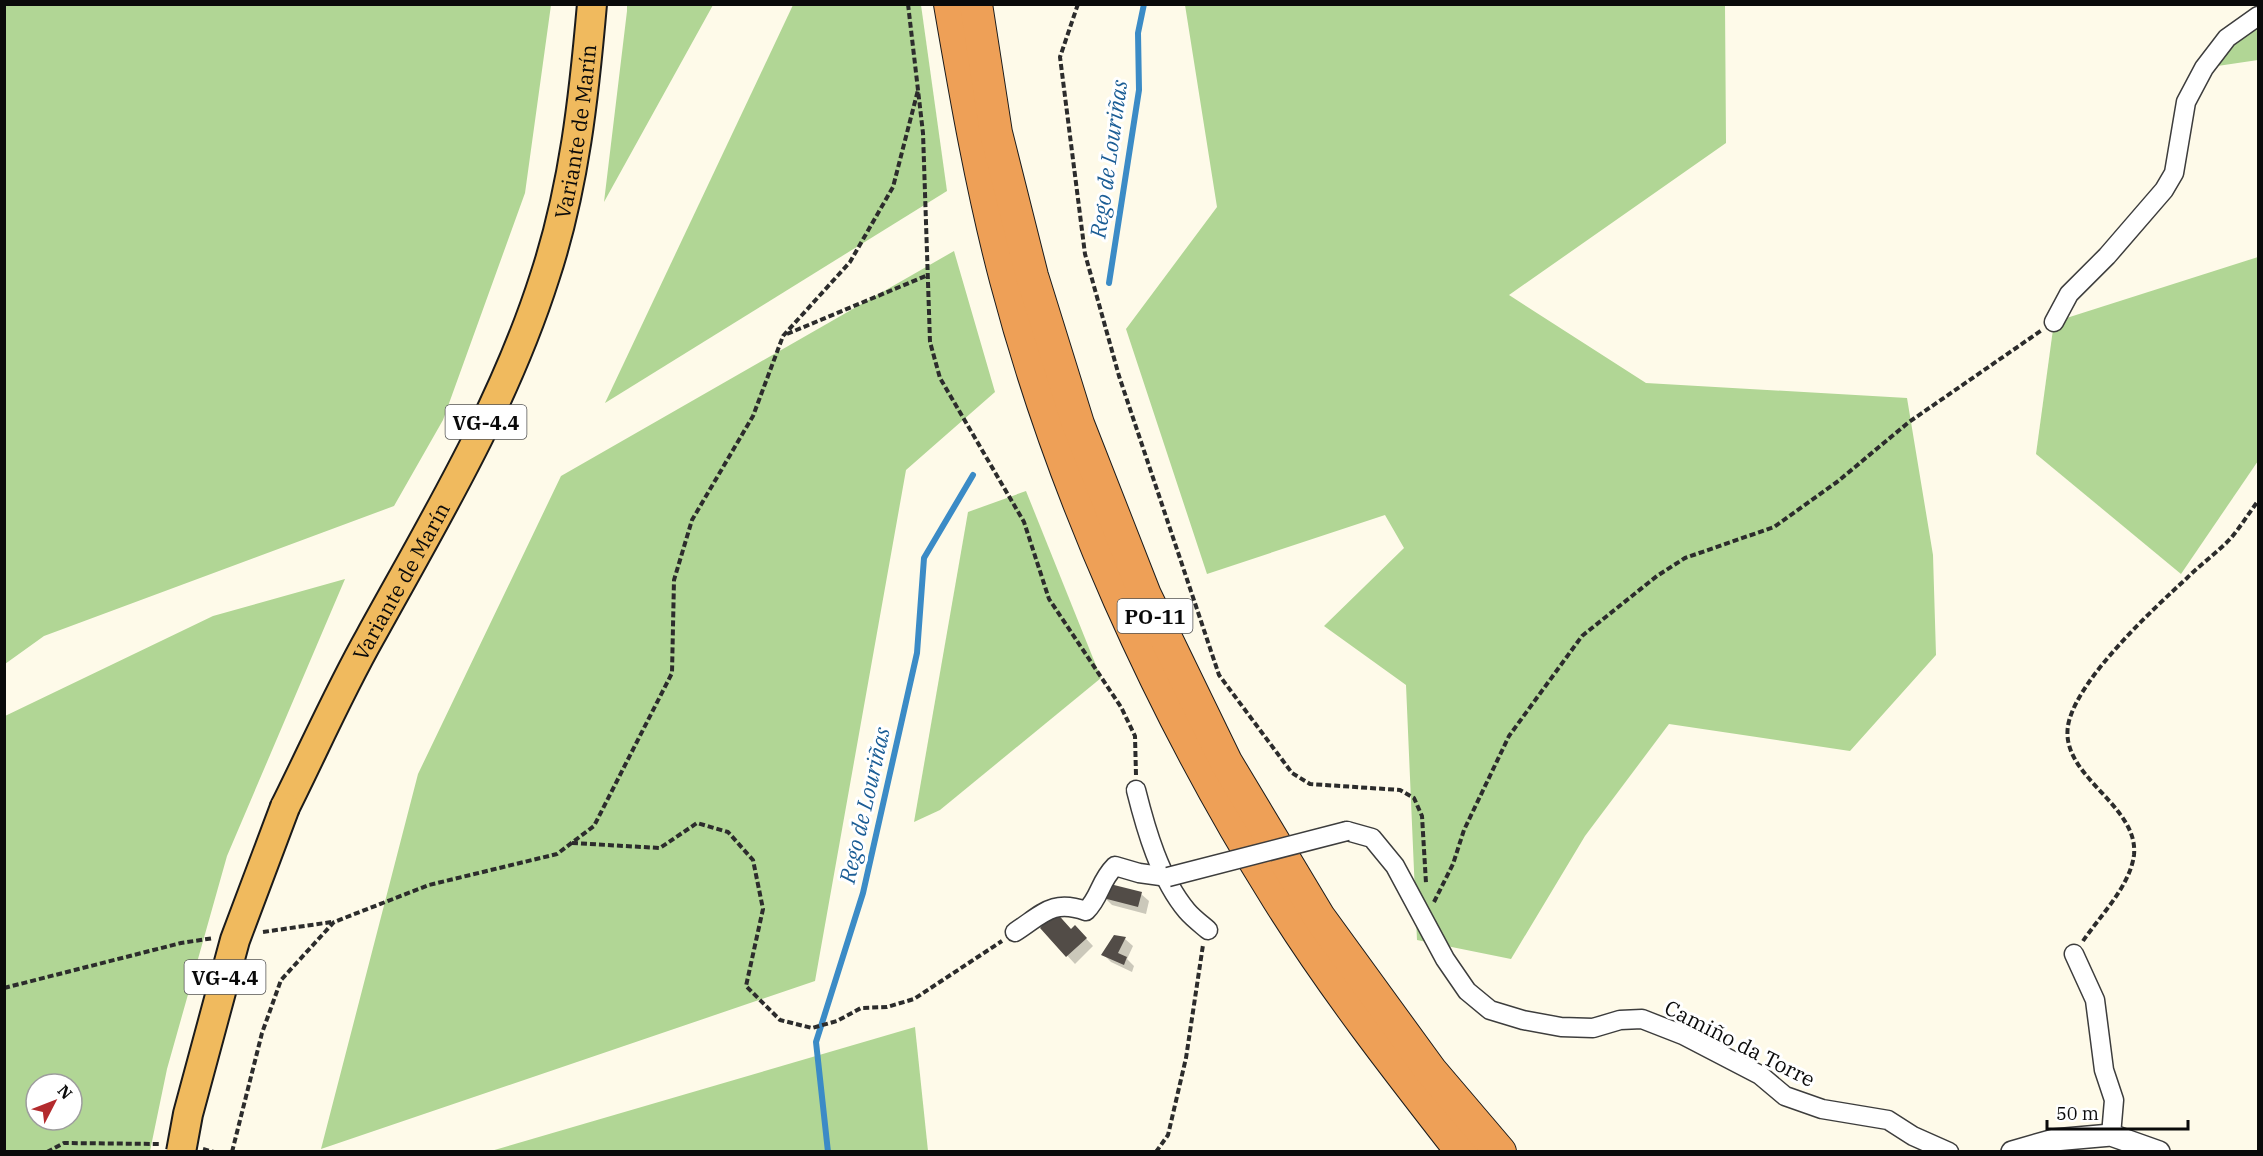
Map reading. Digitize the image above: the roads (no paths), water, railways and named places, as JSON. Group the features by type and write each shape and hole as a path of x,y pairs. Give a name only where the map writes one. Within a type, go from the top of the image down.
{"highway":[{"name":"Variante de Marín","path":"181,1148 235,940 285,807 368,640 448,499 508,378 546,275 569,186 583,102 592,4"},
{"name":"PO-11","path":"950,4 973,142 1006,282 1052,431 1121,603 1206,777 1278,899 1338,989 1462,1152"},
{"name":"PO-11","path":"976,4 996,133 1032,276 1078,423 1145,595 1226,762 1319,917 1431,1071 1500,1152"},
{"path":"1402,1076 1446,1152"}],"street":[{"path":"2054,322 2069,294 2107,256 2164,190 2174,173 2186,102 2204,68 2227,38 2259,16"},
{"path":"1136,790 1141,813 1168,878 1187,911 1208,930"},
{"name":"Camiño da Torre","path":"1168,878 1347,831 1371,838 1395,866 1467,991 1491,1010 1523,1020 1562,1027 1593,1028 1620,1020 1642,1019 1683,1035 1760,1075 1785,1096 1822,1108 1888,1120 1914,1136 1949,1152"},
{"path":"1015,932 1057,905 1070,905 1086,910 1095,902 1103,877 1115,866 1168,878"},
{"path":"2074,954 2096,1000 2104,1070 2114,1100 2110,1135"},
{"path":"2012,1152 2054,1140 2110,1135 2158,1152"}],"waterway":[{"name":"Rego de Louriñas","path":"1109,283 1139,90 1138,33 1144,4"},
{"name":"Rego de Louriñas","path":"828,1152 816,1042 863,893 917,653 924,558 973,475"}]}
